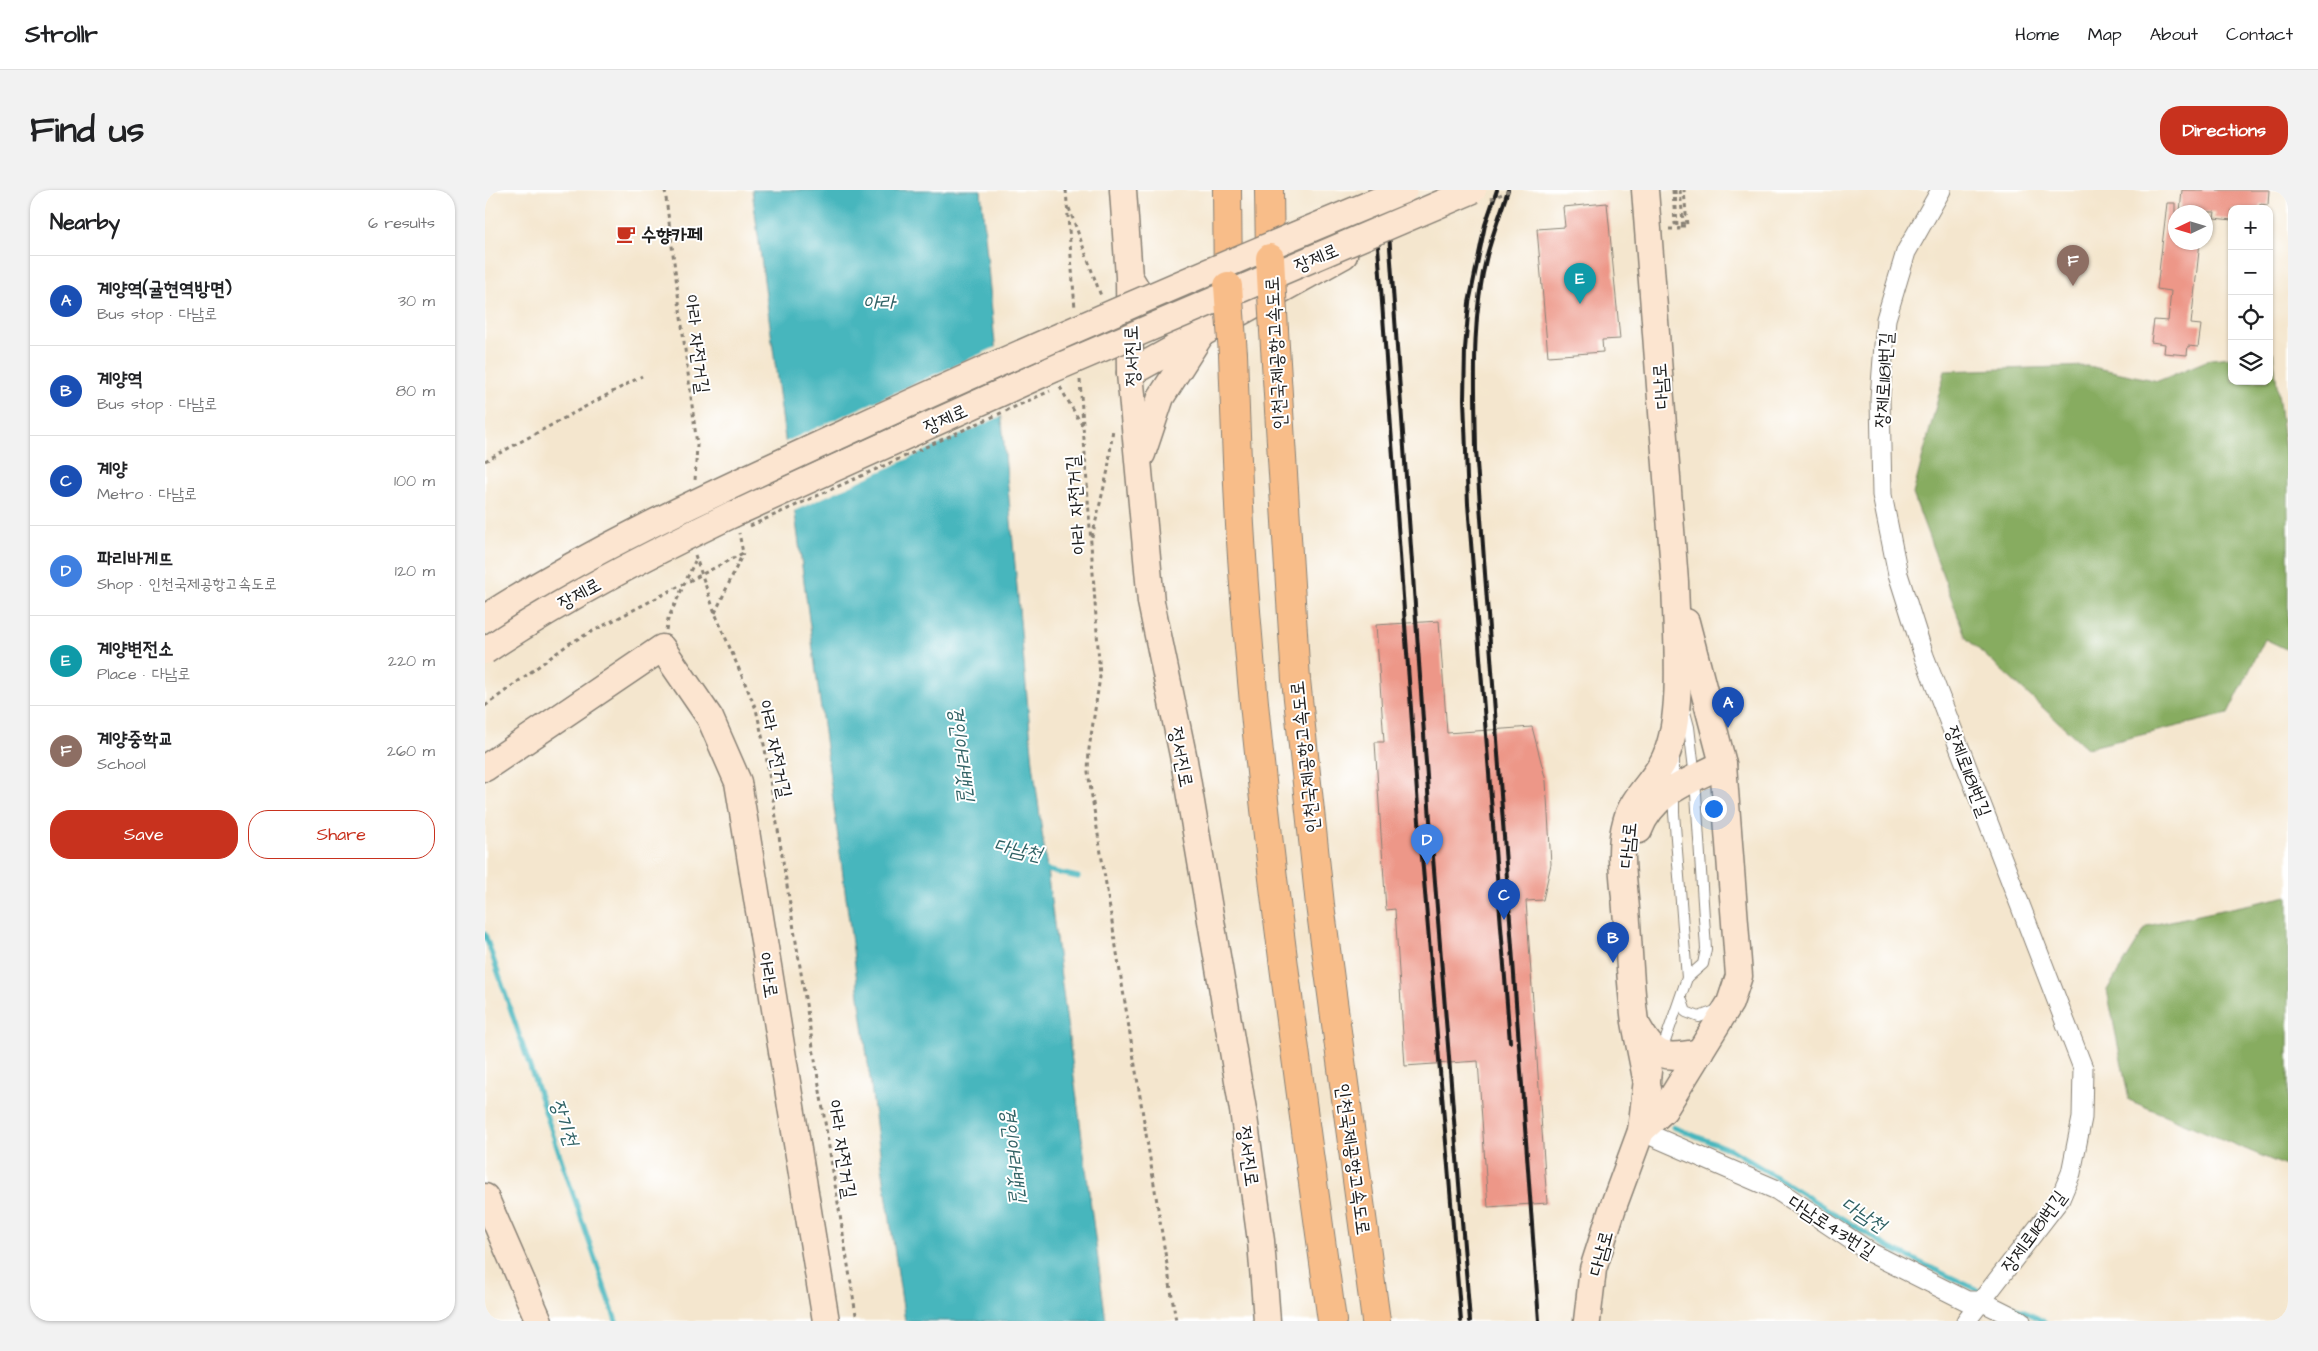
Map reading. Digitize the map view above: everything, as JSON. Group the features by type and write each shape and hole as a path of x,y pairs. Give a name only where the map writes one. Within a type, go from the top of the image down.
{"highway":[{"path":"1227,190 1228,286 1233,354 1240,526 1257,726 1282,954 1332,1321"},
{"name":"인천국제공항고속도로","path":"1269,190 1274,331 1297,690 1320,905 1376,1321"}],"street":[{"name":"정서진로","path":"1123,190 1129,277 1130,373 1151,602 1183,755 1243,1110 1261,1241 1267,1321"},
{"name":"장제로","path":"485,618 541,582 616,542 761,472 975,373 1195,277 1404,190"},
{"name":"장제로","path":"1130,373 1200,336 1413,203 1458,190"},
{"name":"다남로","path":"1645,190 1675,582 1676,682 1674,735 1664,760 1635,801 1626,822 1624,833 1623,870 1635,1021 1648,1089"},
{"name":"장제로1181번길","path":"1941,190 1906,252 1886,319 1880,398 1882,495 1898,574 1924,656 2083,1068 2082,1118 2071,1173 2060,1200 1966,1321"},
{"name":"장제로","path":"485,651 535,617 646,556 733,514 1058,377 1478,196"},
{"path":"1129,277 1149,311 1174,328 1200,336 1161,397 1138,464"},
{"name":"다남로","path":"1641,1131 1664,1110 1731,1003 1739,976 1723,764 1675,582"},
{"path":"491,767 662,648"},
{"name":"아라로","path":"662,648 710,718 738,782 826,1321"},
{"name":"다남로","path":"1587,1321 1593,1269 1641,1131 1655,1050 1638,858 1639,828 1653,804 1684,783 1723,764"},
{"path":"1635,1021 1655,1050 1676,1057 1700,1052"},
{"name":"다남로43번길","path":"1641,1131 1777,1190 1871,1253 1967,1302 1985,1296 2021,1321"},
{"path":"485,1197 539,1321"}],"lane":[{"path":"1655,1050 1681,998 1687,978 1684,783 1689,727 1676,682"},
{"path":"1674,735 1684,783 1706,949 1703,964 1687,978"},
{"path":"1681,998 1686,1012 1699,1017 1715,1011 1739,976"}],"path":[{"name":"아라 자전거길","path":"665,190 697,445 695,489"},
{"path":"1066,190 1075,316"},
{"path":"1478,196 1511,190"},
{"path":"1674,190 1673,223 1683,222 1683,190"},
{"path":"1674,190 1679,229"},
{"path":"1067,203 1102,299"},
{"name":"아라 자전거길","path":"1079,372 1100,677 1089,749 1089,772 1176,1321"},
{"path":"485,461 642,376"},
{"path":"1075,380 1083,376"},
{"path":"715,613 743,552 739,532 1058,377 1083,428"},
{"path":"1091,541 1108,470 1113,421"},
{"name":"아라 자전거길","path":"695,552 695,561 715,613 756,709 765,749 857,1321"},
{"path":"485,706 570,643 743,552"},
{"path":"662,648 668,619 695,561"}],"green space":[{"path":"2273,352 2288,476 2288,650 2265,639 2228,714 2087,748 1966,638 1913,494 1945,371 2088,366 2158,381 2211,359 2228,357 2228,385 2273,385"},
{"path":"2288,896 2288,1167 2129,1100 2107,990 2147,926"}],"water":[{"name":"아라","path":"752,190 981,190 1033,763 1106,1321 905,1321 878,1139"}],"pier":[{"path":"998,346 1004,415 792,512 783,443"}],"building":[{"path":"2182,190 2269,190 2268,205 2228,205 2228,220 2214,218 2213,205 2181,205"},
{"path":"1607,203 1620,339 1602,340 1603,352 1548,356 1537,229 1565,227 1563,207"},
{"path":"2167,203 2175,203 2175,205 2168,205 2168,250 2199,250 2191,324 2201,325 2198,347 2188,346 2187,355 2164,353 2165,344 2151,342 2154,320 2168,321 2171,291 2157,289"},
{"path":"1439,621 1447,733 1532,727 1546,781 1551,864 1543,900 1526,901 1547,1203 1488,1207 1478,1061 1405,1066 1395,909 1386,910 1375,742 1384,742 1376,625"}],"waterway":[{"name":"다남천","path":"1041,869 1078,877"},
{"name":"장기천","path":"485,934 616,1321"},
{"name":"다남천","path":"1673,1127 1734,1151 1890,1248 1982,1292"},
{"name":"다남천","path":"2003,1302 2044,1321"}],"railway":[{"path":"1374,190 1419,821 1461,1321"},
{"path":"1386,190 1430,820 1470,1321"},
{"path":"1497,190 1485,225 1469,303 1465,349 1464,399 1468,504 1510,1042"},
{"path":"1508,190 1487,255 1478,303 1475,352 1476,449 1539,1321"}],"place":[{"name":"수향카페","path":"626,234"},
{"name":"계양중학교","path":"2073,286"},
{"name":"계양변전소","path":"1580,304"},
{"name":"계양역(귤현역방면)","path":"1728,728"},
{"name":"파리바게뜨","path":"1427,865"},
{"name":"계양","path":"1504,920"},
{"name":"계양역","path":"1613,963"}],"water label":[{"name":"경인아라뱃길","path":"962,753"},
{"name":"경인아라뱃길","path":"1014,1154"}]}
